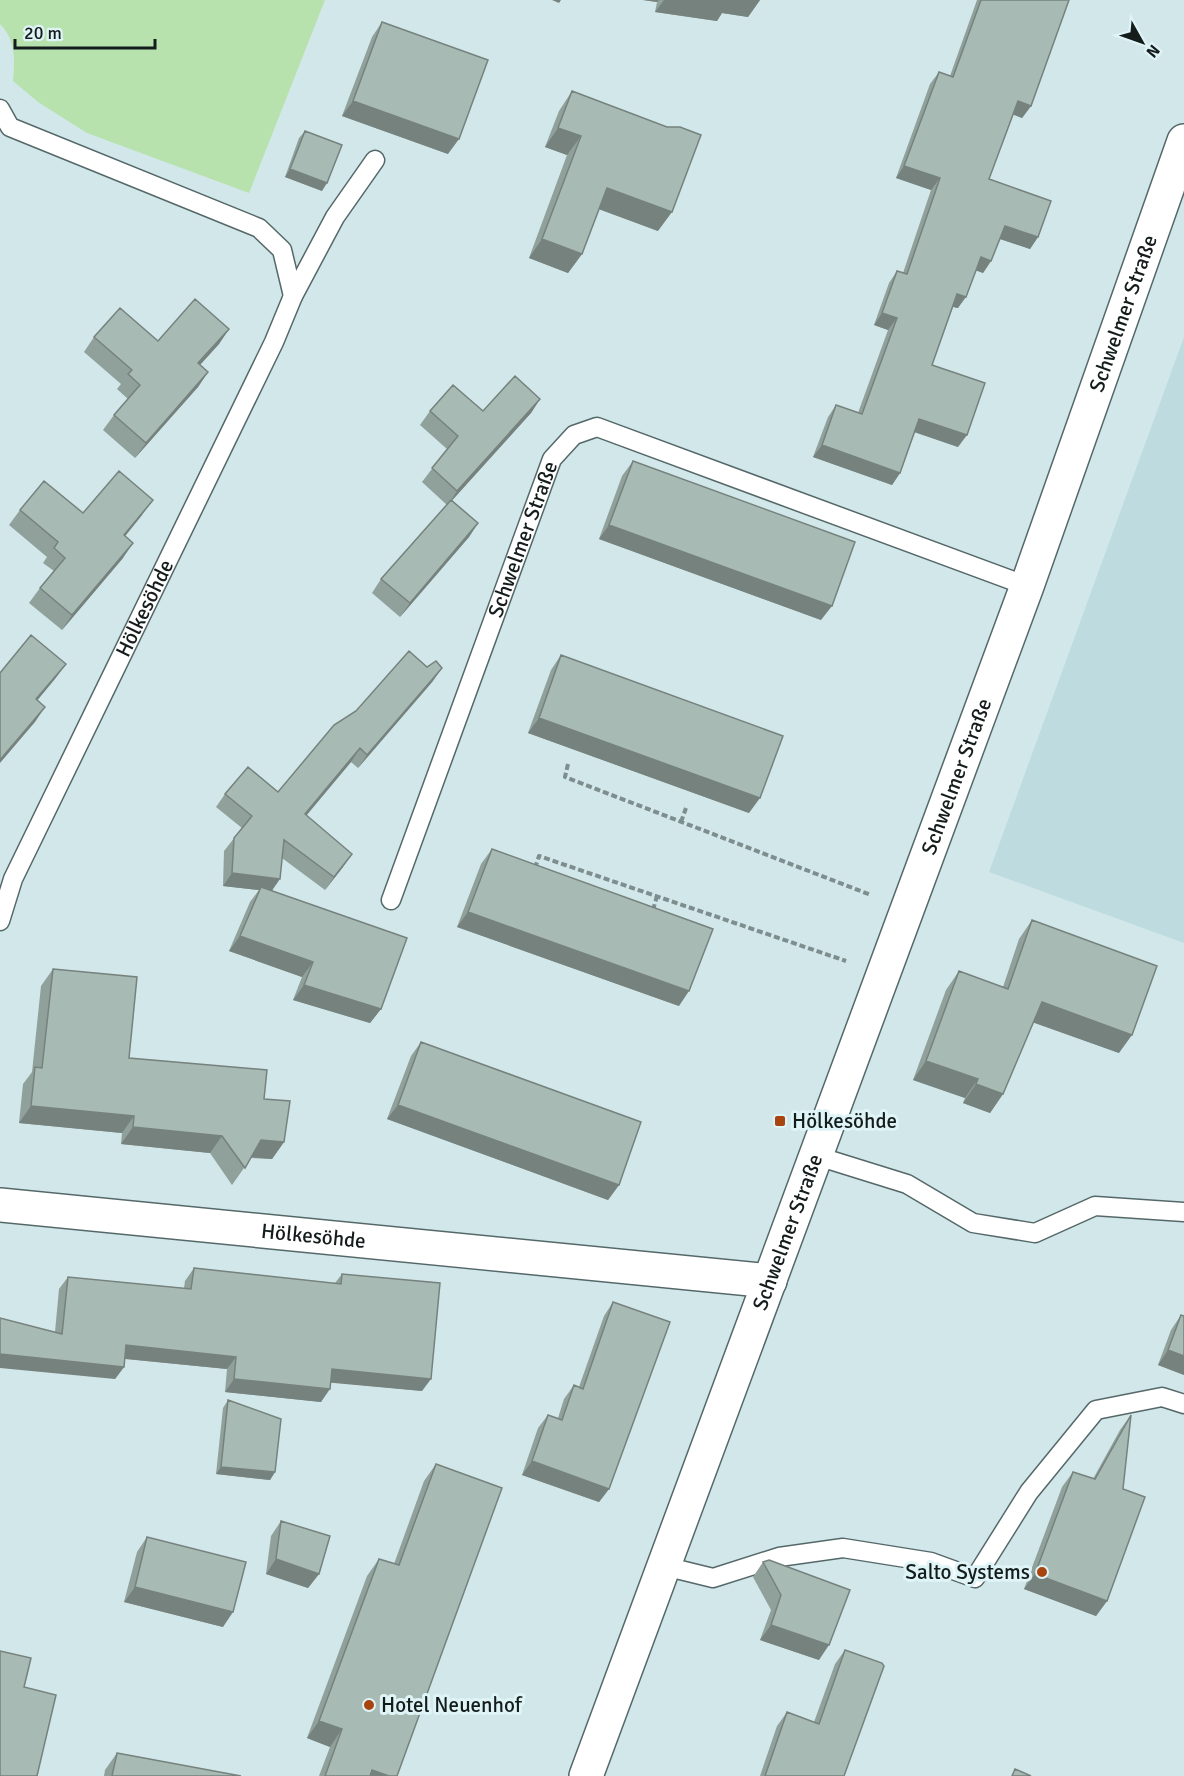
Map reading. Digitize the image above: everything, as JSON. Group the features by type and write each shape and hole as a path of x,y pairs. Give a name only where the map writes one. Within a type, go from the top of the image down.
{"main road":[{"name":"Schwelmer Straße","path":"590,1775 664,1566 1028,586 1184,141"},
{"name":"Hölkesöhde","path":"0,1205 770,1281"}],"lane":[{"path":"0,109 10,127 259,228 282,250 293,296"},
{"name":"Hölkesöhde","path":"0,921 13,879 274,342 293,296 334,216 375,160"},
{"name":"Schwelmer Straße","path":"391,900 552,459 574,435 597,427 1028,586"},
{"path":"817,1156 907,1184 973,1223 1035,1233 1095,1206 1184,1212"},
{"path":"664,1566 713,1578 779,1557 843,1548 931,1562 975,1578 1029,1492 1096,1410 1162,1397 1184,1404"}],"path":[{"path":"568,764 565,777 908,909"},
{"path":"681,822 686,808"},
{"path":"533,875 539,856 883,974"},
{"path":"650,917 657,896"}],"shaded area":[{"path":"1184,337 1184,943 989,872"}],"green space":[{"path":"0,0 325,0 249,193 87,133 38,102 13,81 12,44 0,24"}],"building":[{"path":"981,0 1069,0 1031,106 1018,101 989,179 1051,201 1038,237 1005,226 991,261 981,257 966,297 957,294 932,365 985,383 967,435 919,419 900,473 822,445 836,405 862,414 897,318 882,313 897,271 907,274 940,178 904,166 939,72 953,77"},
{"path":"382,22 488,60 459,139 353,101"},
{"path":"572,91 667,127 680,127 701,135 672,212 607,188 582,254 542,239 581,136 558,128"},
{"path":"305,131 342,145 327,183 290,169"},
{"path":"195,299 229,329 198,363 208,372 146,443 114,415 140,385 128,374 132,370 94,337 120,308 158,341"},
{"path":"515,376 540,399 457,491 432,468 458,436 430,411 453,385 483,411"},
{"path":"633,461 855,542 832,606 609,525"},
{"path":"119,471 153,500 124,535 133,543 72,615 40,588 65,558 54,548 58,542 20,510 44,481 83,513"},
{"path":"451,500 478,523 410,603 381,579"},
{"path":"31,635 66,664 36,699 45,707 0,760 0,673"},
{"path":"409,651 427,667 436,661 442,668 367,755 360,748 305,814 352,854 334,877 284,840 280,879 232,873 234,838 252,816 225,794 248,767 278,792 334,725 356,711"},
{"path":"561,655 783,736 760,798 539,718"},
{"path":"492,849 713,929 689,991 468,912"},
{"path":"261,887 407,938 381,1009 304,985 313,962 240,936"},
{"path":"1032,920 1157,966 1132,1035 1042,1002 1003,1094 976,1084 978,1079 926,1061 959,971 1008,989"},
{"path":"53,969 137,977 129,1058 267,1070 264,1099 290,1101 284,1142 261,1140 245,1168 222,1136 133,1127 134,1116 31,1106 35,1067 42,1068"},
{"path":"421,1042 641,1122 619,1185 398,1105"},
{"path":"194,1268 341,1284 342,1274 440,1283 431,1379 332,1369 330,1389 234,1379 236,1357 126,1345 124,1367 0,1354 0,1318 62,1334 68,1277 191,1289"},
{"path":"613,1302 670,1322 609,1489 532,1461 548,1415 562,1420 574,1385 583,1389"},
{"path":"1181,1315 1184,1316 1184,1356 1168,1350"},
{"path":"228,1400 281,1419 275,1472 221,1467"},
{"path":"1131,1415 1123,1489 1145,1497 1107,1601 1035,1574 1073,1472 1095,1479"},
{"path":"436,1464 502,1488 397,1776 389,1776 372,1770 370,1776 325,1776 342,1729 319,1721 379,1559 399,1565"},
{"path":"281,1521 330,1536 319,1574 276,1559"},
{"path":"147,1537 246,1562 233,1612 135,1587"},
{"path":"769,1560 850,1590 829,1645 771,1625 781,1595 763,1562"},
{"path":"845,1650 882,1663 884,1666 844,1776 765,1776 787,1712 819,1724"},
{"path":"0,1651 31,1658 24,1687 56,1695 37,1776 0,1776"},
{"path":"117,1753 241,1776 112,1776"},
{"path":"1015,1769 1031,1776 1012,1776"}],"place":[{"name":"Hölkesöhde","path":"780,1121"},
{"name":"Salto Systems","path":"1042,1572"},
{"name":"Hotel Neuenhof","path":"369,1705"}]}
